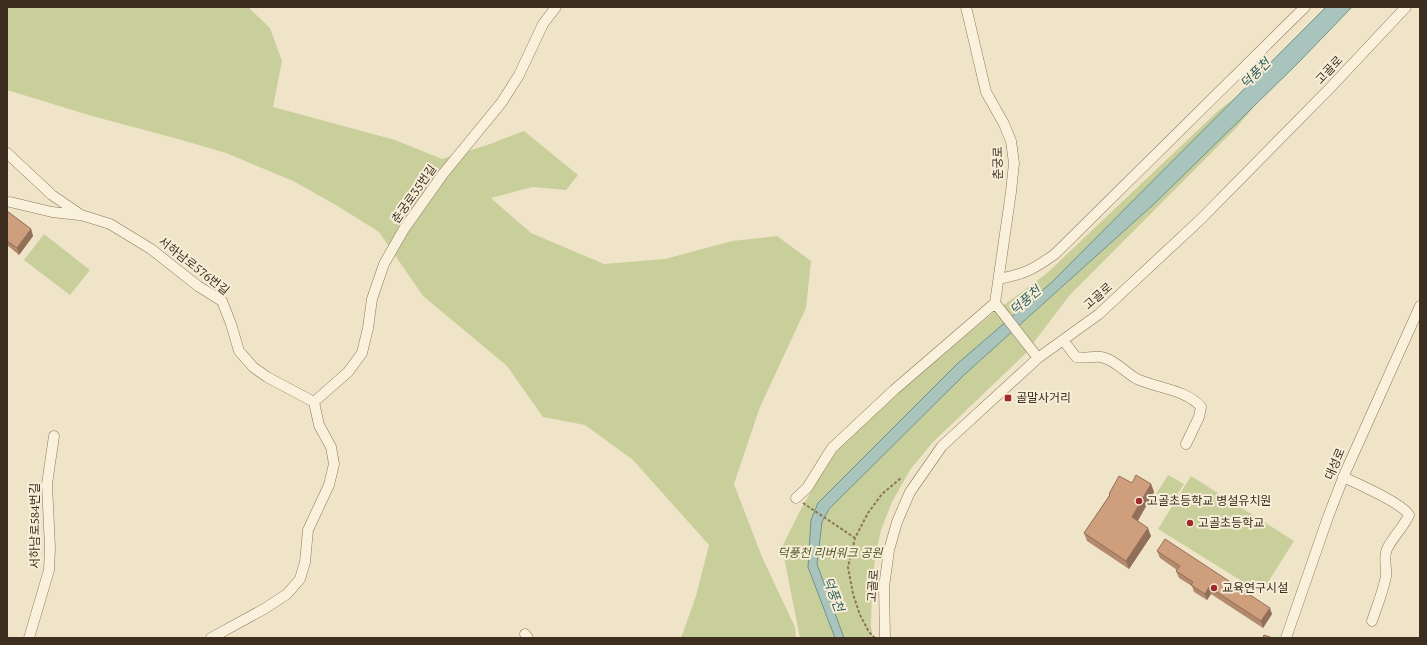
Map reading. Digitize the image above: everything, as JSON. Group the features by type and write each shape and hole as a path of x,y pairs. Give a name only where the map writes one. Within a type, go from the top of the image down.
{"street":[{"name":"춘궁로35번길","path":"314,402 348,372 362,352 368,328 372,299 384,264 404,229 443,174 502,102 515,82 543,24 556,7"},
{"name":"춘궁로","path":"966,7 986,92 1004,124 1011,141 1014,162 996,302"},
{"path":"999,279 1016,276 1035,269 1055,254 1305,7"},
{"name":"고골로","path":"885,638 884,587 889,550 897,522 910,492 942,446 1038,358 1099,314 1201,219 1330,88 1406,7"},
{"name":"서하남로576번길","path":"7,153 52,195 81,215 110,224 151,249 198,286 222,301 239,351 253,367 266,377 314,402"},
{"path":"10,202 52,212 81,215"},
{"path":"796,498 807,488 832,448 894,390 996,302 1038,358"},
{"name":"대성로","path":"1286,638 1343,478 1420,306"},
{"path":"1063,340 1076,357 1101,357 1115,363 1137,378 1187,396 1196,402 1201,407 1199,417 1186,444"},
{"path":"211,638 288,594 300,579 305,562 308,530 329,485 334,464 331,447 319,425 314,402"},
{"name":"서하남로584번길","path":"29,638 49,570 50,548 47,484 54,436"},
{"path":"1343,478 1394,504 1406,511 1409,515 1404,525 1387,549 1384,562 1386,575 1372,621"}],"path":[{"path":"875,638 869,632 860,614 853,594 848,567 855,538 868,513 882,494 901,478"},
{"path":"796,498 855,538"}],"green space":[{"path":"7,7 248,7 270,28 282,61 273,107 395,140 442,159 490,144 524,131 578,175 566,190 533,187 491,198 531,233 604,264 665,259 732,241 777,236 811,261 806,308 760,407 734,484 762,557 795,627 796,638 681,638 696,596 709,545 633,460 585,425 543,417 507,366 423,296 379,232 336,205 293,181 226,153 92,116 7,90"},
{"name":"덕풍천 리버워크 공원","path":"1307,43 1237,127 1069,296 1025,354 932,443 910,470 892,502 881,530 875,557 871,626 873,638 800,638 782,547 816,482 844,441 881,407 993,313 1046,274 1219,110"},
{"path":"44,234 90,270 70,295 24,260"},
{"path":"1168,475 1184,484 1169,507 1154,497"},
{"path":"1191,476 1294,541 1261,593 1158,529"}],"water":[{"path":"1326,7 1352,7 1298,63 1155,203 964,375 829,509 822,522 817,564 844,638 835,638 808,567 811,520 818,503 957,364 1052,282"}],"building":[{"path":"7,211 31,229 17,248 7,241"},
{"path":"1136,475 1151,484 1132,517 1148,528 1126,561 1084,533 1110,495 1109,494 1119,476 1132,483"},
{"name":"교육연구시설","path":"1165,539 1270,608 1261,621 1209,587 1205,594 1191,585 1193,582 1176,571 1180,566 1157,551"},
{"path":"1264,635 1273,638 1263,638"}],"place":[{"name":"골말사거리","path":"1008,398"},
{"name":"고골초등학교 병설유치원","path":"1139,501"},
{"name":"고골초등학교","path":"1190,523"},
{"name":"교육연구시설","path":"1214,588"}],"water label":[{"name":"덕풍천","path":"1255,73"},
{"name":"덕풍천","path":"1025,300"},
{"name":"덕풍천","path":"834,594"}]}
